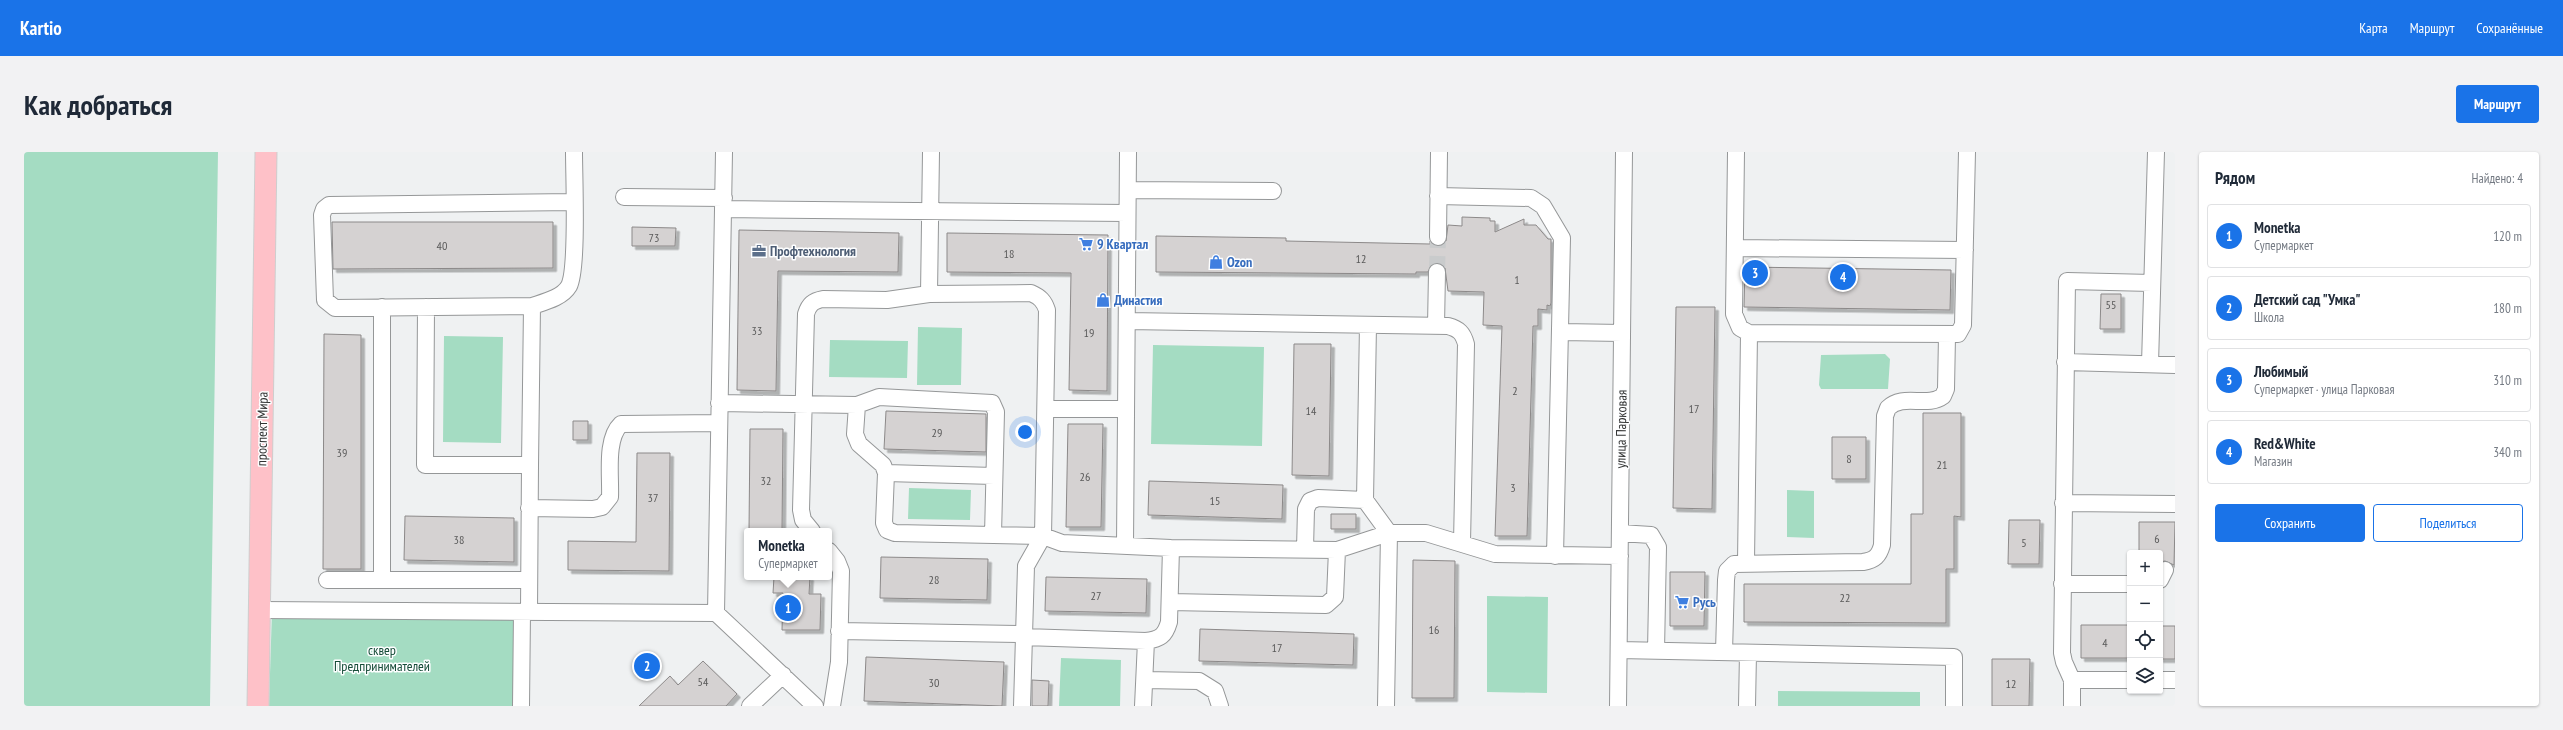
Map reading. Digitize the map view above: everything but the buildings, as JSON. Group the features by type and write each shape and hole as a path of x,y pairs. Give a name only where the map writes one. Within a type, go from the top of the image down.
{"main road":[{"name":"проспект Мира","path":"258,706 266,152"}],"street":[{"path":"574,152 574,202 572,274 568,287 559,296 532,306 335,308 324,300 322,215 324,209 329,205 574,202"},
{"path":"716,613 724,152"},
{"path":"929,294 931,152"},
{"path":"1125,545 1128,152"},
{"path":"1438,238 1439,152"},
{"name":"улица Парковая","path":"1618,706 1624,152"},
{"path":"1736,152 1734,314 1740,328 1749,333 1947,336 1958,334 1962,330 1967,152"},
{"path":"2150,364 2156,152"},
{"path":"1128,190 1274,191"},
{"path":"1438,196 1524,197 1537,201 1543,206 1562,238 1555,556"},
{"path":"624,197 724,203 929,211 1127,213"},
{"path":"1735,248 1965,250"},
{"path":"1436,326 1437,272"},
{"path":"2072,706 2072,680 2064,662 2062,653 2067,281 2152,283"},
{"path":"810,528 804,520 801,510 806,314 809,305 815,300 823,299 887,300 929,294 1031,293 1038,296 1044,302 1047,310 1043,536 1026,566 1022,706"},
{"path":"521,706 525,612 529,580 532,306"},
{"path":"382,307 382,580"},
{"path":"426,307 425,465 530,465"},
{"path":"1127,320 1436,326 1457,329 1464,335 1466,344 1462,543"},
{"path":"1368,325 1365,500 1389,534 1386,706"},
{"path":"1561,332 1622,333"},
{"path":"1746,562 1749,333"},
{"path":"1724,652 1728,571 1734,564 1746,562 1864,562 1873,560 1879,554 1882,545 1885,416 1888,408 1900,401 1931,401 1943,396 1946,389 1947,336"},
{"path":"2065,362 2175,365"},
{"path":"719,403 857,405 879,397 992,403 996,412 993,535"},
{"path":"857,405 855,434 859,444 883,465 886,473 884,523 887,530 895,533 1043,536 1062,543 1171,548 1337,550 1389,534 1435,534 1495,554 1620,556"},
{"path":"1046,409 1126,410"},
{"path":"529,508 593,509 607,503 610,497 612,441 614,430 621,424 719,423"},
{"path":"886,473 994,476"},
{"path":"1305,549 1306,509 1310,500 1318,498 1365,500"},
{"path":"2063,503 2175,504"},
{"path":"1620,533 1651,535 1658,547 1656,651"},
{"path":"840,630 1146,641 1159,639 1166,632 1169,622 1171,548"},
{"path":"1170,602 1326,605 1335,597 1337,550"},
{"path":"832,555 837,561 841,571 839,662 832,706"},
{"path":"327,580 529,580"},
{"path":"2062,584 2127,584"},
{"path":"260,610 716,613 815,706"},
{"path":"1143,706 1146,641"},
{"path":"1619,650 1954,657 1954,706"},
{"path":"1747,706 1748,653"},
{"path":"750,706 783,675"},
{"path":"1145,680 1199,682 1215,690 1220,706"},
{"path":"2072,680 2127,680"},
{"path":"2163,680 2175,680"}],"green space":[{"path":"24,152 218,152 210,706 24,706"},
{"path":"918,327 962,328 961,385 917,385"},
{"path":"444,336 503,337 501,443 443,442"},
{"path":"830,340 908,341 907,378 829,377"},
{"path":"1153,345 1264,347 1262,446 1151,444"},
{"path":"1885,354 1890,359 1888,389 1821,389 1819,385 1821,355"},
{"path":"909,488 971,490 970,520 908,519"},
{"path":"1787,490 1814,491 1814,538 1787,537"},
{"path":"1487,596 1548,597 1547,693 1487,692"},
{"name":"сквер Предпринимателей","path":"272,610 522,612 521,706 269,706"},
{"path":"1061,658 1121,660 1120,706 1059,706"},
{"path":"1778,691 1920,692 1920,706 1778,706"}],"tunnel":[{"path":"1437,272 1438,237"}],"place":[{"name":"9 Квартал","path":"1086,244"},
{"name":"Профтехнология","path":"759,251"},
{"name":"Ozon","path":"1216,262"},
{"name":"Любимый","path":"1755,273"},
{"name":"Red&White","path":"1843,277"},
{"name":"Династия","path":"1103,300"},
{"name":"Русь","path":"1682,602"},
{"name":"Monetka","path":"788,608"},
{"name":"Детский сад \"Умка\"","path":"647,666"}]}
